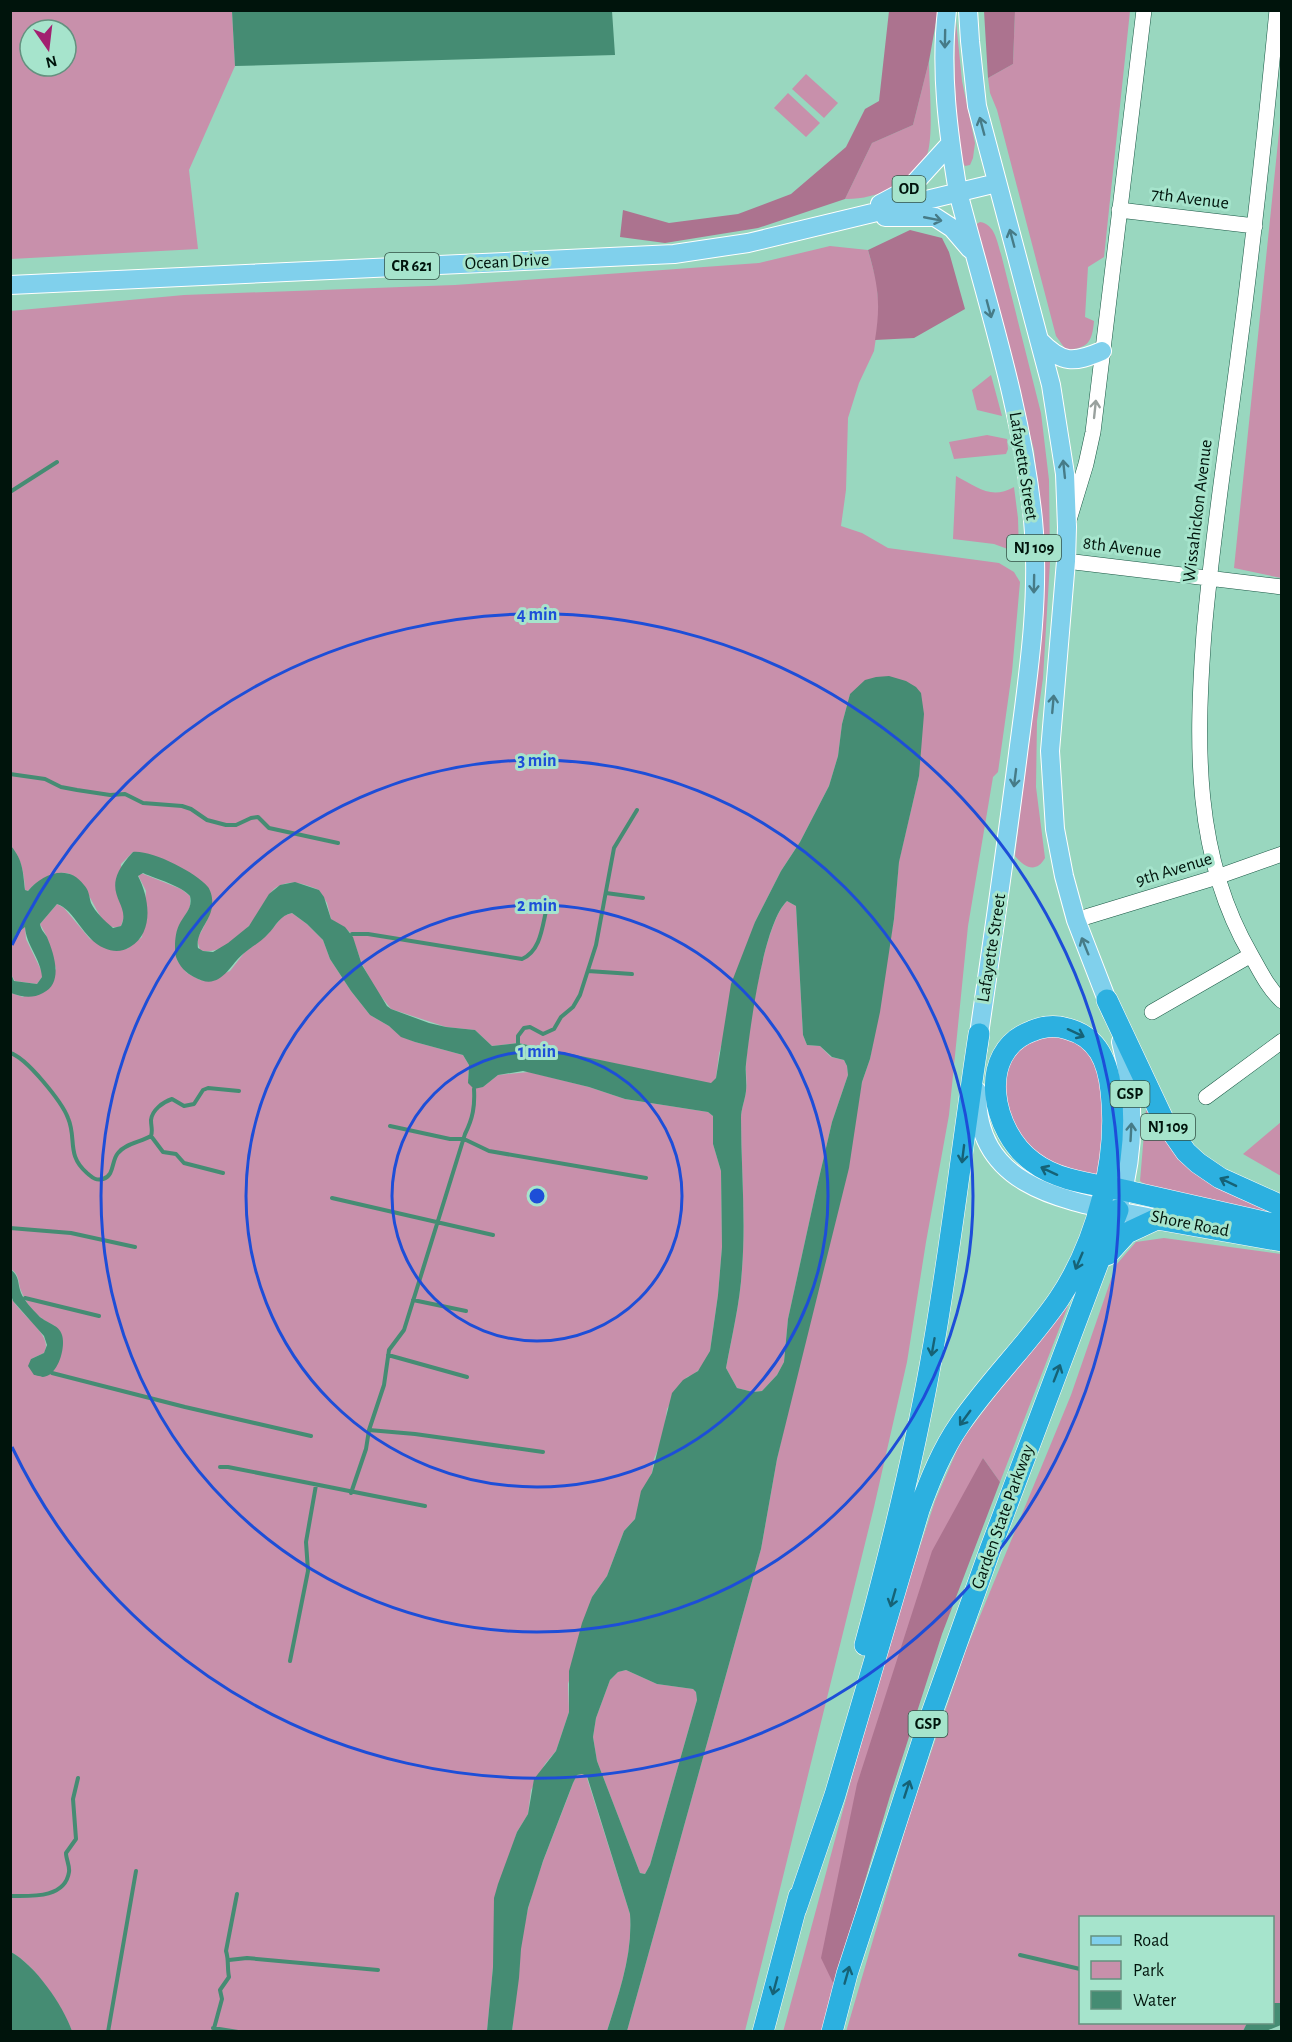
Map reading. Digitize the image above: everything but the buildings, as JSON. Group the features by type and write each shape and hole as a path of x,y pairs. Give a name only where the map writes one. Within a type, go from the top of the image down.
{"highway":[{"name":"NJ 109","path":"1107,1000 1163,1119 1186,1152 1220,1178 1281,1206"},
{"path":"796,1909 835,1796 919,1510 932,1477 944,1450 961,1422 1062,1294 1111,1198 1112,1110 1109,1071 1102,1055 1091,1041 1066,1028 1044,1027 1028,1032 1015,1040 1006,1050 997,1075 997,1104 1006,1133 1019,1150 1043,1169 1111,1198 1281,1226"},
{"path":"763,2031 891,1544 921,1412 952,1235 979,1034"},
{"name":"Garden State Parkway","path":"832,2031 847,1974 929,1721 1038,1421 1098,1264 1111,1198"},
{"path":"1098,1264 1126,1233 1157,1219"},
{"name":"Shore Road","path":"1157,1219 1281,1241"}],"main road":[{"name":"Lafayette Street","path":"947,10 945,93 950,144 958,192 1021,439 1030,499 1035,563 1033,623 1026,688 1003,872 979,1034"},
{"name":"Lafayette Street","path":"968,10 969,41 977,106 1040,341 1059,428 1065,474 1067,527 1051,731 1050,772 1058,846 1076,920 1107,1000"},
{"name":"OD","path":"854,218 910,189 950,144"},
{"name":"Ocean Drive","path":"10,285 674,254 748,243 997,183"},
{"path":"854,218 935,217 952,228 974,253"},
{"path":"1040,341 1051,352 1063,359 1084,358 1102,351"},
{"name":"Garden State Parkway","path":"1107,1000 1124,1052 1132,1108 1129,1155 1111,1198"},
{"name":"NJ 109","path":"979,1034 977,1106 986,1138 997,1158 1019,1179 1040,1191 1062,1198 1111,1198"},
{"name":"Shore Road","path":"1111,1198 1157,1219"}],"street":[{"path":"1067,527 1090,449 1144,10"},
{"name":"Wissahickon Avenue","path":"1277,10 1255,226 1209,578 1199,708 1203,812 1217,877 1228,909 1251,955 1272,992 1281,1001"},
{"name":"7th Avenue","path":"1119,210 1255,226"},
{"name":"8th Avenue","path":"1066,561 1281,587"},
{"name":"9th Avenue","path":"1076,920 1217,877 1281,854"},
{"path":"1152,1012 1251,955"},
{"path":"1206,1097 1281,1041"}],"green space":[{"path":"11,11 232,11 235,66 189,170 198,249 11,259"},
{"path":"1015,11 1130,11 1104,257 1088,267 1085,317 1094,321 1088,343 1079,348 1066,350 1056,336 997,110 990,93 988,78 1013,64"},
{"path":"956,21 962,81 975,143 970,165 965,166 962,162 956,109"},
{"path":"929,61 930,135 927,155 922,165 904,182 893,188 868,197 845,199 872,143 913,125"},
{"path":"806,74 838,103 824,118 792,89"},
{"path":"788,93 820,123 806,137 774,108"},
{"path":"1281,113 1282,578 1234,568"},
{"path":"980,222 989,226 997,239 1041,413 1049,480 1050,562 1043,678 1037,721 1036,787 1045,858 1034,867 1026,866 1015,856 1043,607 1044,551 1034,450 975,225"},
{"path":"830,246 868,250 877,283 879,317 874,351 859,383 848,418 846,490 841,526 862,533 888,548 999,563 1014,572 1020,582 1012,672 998,772 993,777 968,926 949,1115 907,1362 874,1507 745,2031 627,2031 761,1549 777,1459 862,1082 870,1059 894,919 899,861 919,776 850,694 842,724 838,756 829,786 755,922 719,1054 716,1078 711,1084 518,1043 492,1046 475,1030 446,1027 391,1009 376,990 362,964 351,933 331,919 327,903 319,890 302,884 291,883 274,889 241,935 217,950 208,951 200,950 197,940 211,910 209,889 149,855 133,852 121,864 124,917 121,926 112,927 104,921 75,877 64,873 51,876 28,891 25,890 22,867 11,846 10,311 184,295 455,285 759,263"},
{"path":"991,375 1002,416 977,410 972,390"},
{"path":"987,435 1007,439 1006,454 954,459 949,442"},
{"path":"956,476 991,492 1006,491 1014,487 1019,553 994,544 953,539"},
{"path":"141,873 181,889 190,896 190,907 177,930 176,952 177,960 187,973 200,980 206,981 230,971 244,953 267,935 283,916 292,913 323,940 330,959 370,1015 401,1036 463,1055 469,1065 468,1079 483,1087 498,1075 529,1072 589,1087 625,1099 708,1112 713,1116 713,1144 721,1171 722,1247 710,1351 703,1366 687,1377 667,1409 663,1437 635,1519 624,1531 607,1576 592,1597 568,1684 569,1712 556,1751 545,1764 531,1790 528,1814 517,1832 509,1857 493,1967 487,2031 72,2031 47,1987 29,1966 11,1952 10,1295 44,1339 46,1346 44,1353 31,1359 43,1377 55,1326 31,1308 22,1293 18,1277 11,1269 11,993 23,997 56,969 47,937 40,924 57,904 64,908 90,939 127,949 142,937 146,891 138,875"},
{"path":"787,901 796,906 803,1035 807,1045 820,1046 831,1057 844,1060 848,1075 832,1122 816,1191 788,1319 784,1362 777,1375 762,1391 753,1392 737,1388 726,1368 738,1307 742,1269 741,1115 746,1091 750,1031 758,980 771,932"},
{"path":"25,926 26,939 42,972 42,977 37,984 15,981 10,968 12,944"},
{"path":"1049,1034 1086,1045 1099,1066 1105,1100 1098,1176 1039,1160 1010,1126 1002,1087 1016,1049"},
{"path":"1146,1110 1173,1151 1212,1183 1272,1212 1149,1187 1140,1181"},
{"path":"1281,1122 1281,1176 1243,1154"},
{"path":"1164,1238 1281,1254 1281,2003 1274,2003 1274,1916 1079,1916 1079,2024 1246,2024 1243,2031 846,2032 909,1817 966,1650 1071,1395 1116,1265 1136,1242"},
{"path":"1064,1304 1068,1306 1000,1482 983,1458 822,2031 783,2032 886,1651 935,1501 961,1441"},
{"path":"626,1670 657,1684 693,1689 697,1700 650,1865 645,1874 640,1873 597,1761 593,1737 596,1718 610,1680 618,1672"},
{"path":"577,1775 586,1775 630,1914 627,1959 620,1988 607,2031 512,2032 520,1955 532,1893 573,1783"}],"shaded area":[{"path":"889,11 938,11 929,61 913,125 872,143 845,199 758,228 665,243 620,237 623,210 669,223 738,214 791,194 846,147 865,109 879,101"},
{"path":"984,11 1015,11 1013,64 988,78"},
{"path":"910,230 942,238 949,252 965,309 914,338 875,340 878,294 868,250"},
{"path":"983,1458 1000,1482 942,1634 890,1796 834,1985 821,1958 857,1784 932,1551"}],"water":[{"path":"232,11 612,11 615,55 235,66"},
{"path":"889,676 916,687 921,693 924,714 919,776 899,862 894,919 880,1012 870,1059 862,1082 849,1168 777,1459 761,1549 627,2031 607,2031 627,1959 630,1914 587,1776 582,1774 577,1775 573,1783 543,1861 528,1908 512,2031 487,2031 493,1967 494,1898 517,1832 528,1814 534,1779 556,1751 569,1712 569,1671 582,1623 592,1597 607,1576 624,1531 635,1519 641,1491 652,1473 672,1393 683,1380 698,1371 710,1351 722,1247 721,1171 713,1144 713,1116 708,1112 625,1099 589,1087 523,1071 498,1075 483,1087 474,1089 468,1083 469,1065 463,1055 401,1037 389,1026 370,1015 330,959 323,940 292,913 281,918 265,937 243,954 223,976 211,982 203,981 183,969 175,953 177,932 189,908 190,896 175,886 143,873 138,876 145,894 148,914 143,933 138,941 121,951 104,948 91,938 69,912 57,904 40,924 47,937 56,968 53,982 43,993 35,996 11,993 11,974 14,981 37,984 42,977 25,927 16,934 11,948 11,846 20,861 25,890 28,891 40,880 55,873 70,874 78,878 86,887 91,903 100,916 113,928 121,926 123,918 115,887 116,877 133,852 162,858 184,869 202,881 212,895 211,910 198,942 198,948 203,951 213,952 249,926 269,894 280,885 295,882 319,890 324,897 331,919 345,927 353,937 362,965 391,1009 429,1023 475,1030 492,1046 518,1043 711,1083 716,1078 731,984 755,922 829,786 838,756 842,724 850,694 865,680","holes":["787,901 796,906 803,1035 807,1045 820,1046 832,1057 844,1060 848,1075 832,1122 816,1191 788,1319 784,1362 777,1375 762,1391 753,1392 737,1388 726,1368 738,1307 742,1269 741,1115 746,1091 748,1048 759,978 771,931","626,1670 657,1684 693,1689 697,1700 650,1865 645,1874 640,1873 597,1761 593,1737 596,1718 610,1680 618,1672"]},
{"path":"10,1269 17,1277 21,1293 28,1304 41,1318 58,1328 62,1335 63,1346 60,1360 53,1372 43,1377 34,1375 28,1366 31,1359 44,1353 47,1345 44,1336 13,1301"},
{"path":"11,1952 29,1966 47,1987 72,2031 11,2031"},
{"path":"1274,2003 1281,2003 1281,2025 1266,2031 1243,2031 1246,2024 1274,2024"}],"waterway":[{"path":"10,492 57,462"},
{"path":"10,774 45,779 61,787 77,790 110,795 125,794 143,803 182,806 207,820 226,825 236,825 258,817 269,828 338,843"},
{"path":"518,1043 518,1036 524,1028 530,1027 543,1034 554,1029 580,995 596,945 614,848 637,810"},
{"path":"606,893 643,898"},
{"path":"352,934 368,934 522,959 533,951 546,911"},
{"path":"588,971 632,974"},
{"path":"10,1053 34,1071 59,1102 71,1126 76,1160 94,1178 107,1177 121,1150 151,1136"},
{"path":"223,1173 184,1163 176,1154 163,1152 151,1136 151,1120 158,1107 172,1099 184,1106 194,1104 203,1090 208,1088 239,1091"},
{"path":"351,1493 384,1385 389,1350 404,1330 472,1117 474,1089"},
{"path":"390,1126 450,1139 464,1139 489,1151 646,1178"},
{"path":"332,1198 493,1235"},
{"path":"10,1228 71,1233 135,1247"},
{"path":"25,1298 99,1316"},
{"path":"413,1300 466,1311"},
{"path":"388,1355 467,1377"},
{"path":"52,1373 311,1436"},
{"path":"369,1430 415,1434 543,1452"},
{"path":"220,1467 425,1506"},
{"path":"290,1661 308,1571 306,1542 316,1485"},
{"path":"10,1896 46,1894 61,1887 66,1881 69,1872 66,1853 76,1839 73,1799 78,1778"},
{"path":"108,2032 136,1871"},
{"path":"213,2032 222,1999 220,1990 229,1977 226,1951 237,1894"},
{"path":"1020,1955 1079,1969"},
{"path":"229,1960 247,1958 378,1970"},
{"path":"213,2028 238,2032"}]}
